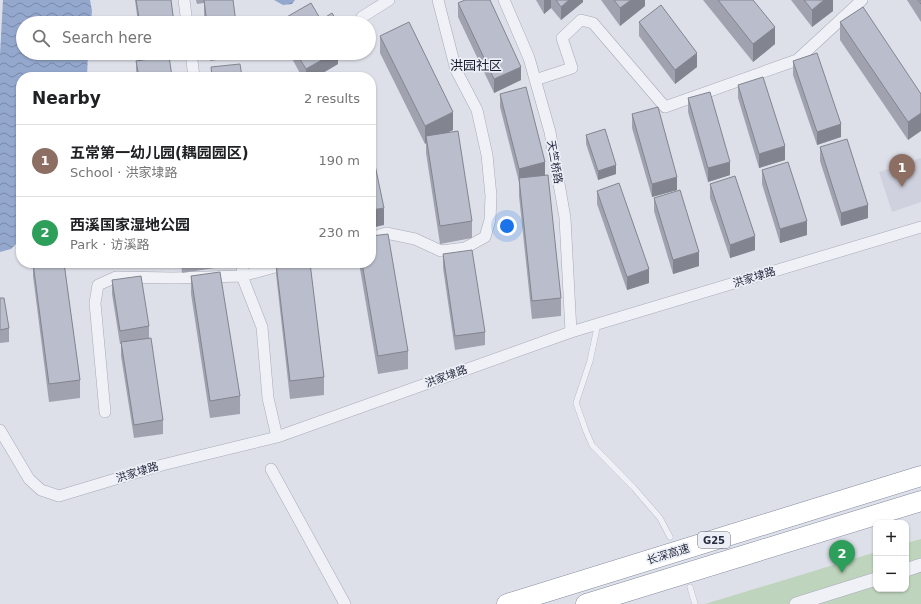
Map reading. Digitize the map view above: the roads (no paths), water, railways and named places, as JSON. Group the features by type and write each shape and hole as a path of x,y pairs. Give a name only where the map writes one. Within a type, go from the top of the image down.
{"highway":[{"name":"长深高速","path":"507,604 921,476"},
{"name":"G25","path":"586,604 921,500"}],"street":[{"path":"184,0 186,16"},
{"path":"364,16 389,0"},
{"path":"376,236 386,233 415,240 441,251 465,248 485,237 490,220 491,196 487,155 478,110 456,70 438,0"},
{"name":"天竺桥路","path":"504,0 529,58 550,132 565,218 571,332"},
{"path":"535,80 572,68 562,38 581,20 593,23 665,107 797,60 862,0"},
{"path":"192,60 193,72"},
{"name":"洪家埭路","path":"0,430 29,479 41,490 59,496 162,465 277,437 598,323 921,227"},
{"path":"242,268 242,276 262,326 268,398 277,437"},
{"path":"105,412 95,303 98,285 116,277 173,278 242,276 270,268"},
{"path":"271,469 345,604"},
{"path":"909,569 921,566"},
{"path":"798,604 873,580"}],"lane":[{"path":"598,323 590,361 576,402 592,445 634,488 660,518 670,537"},
{"path":"690,587 696,604"}],"water":[{"path":"3,0 90,0 92,16 16,16 16,60 88,60 87,72 16,72 16,244 11,249 0,252 0,55"},
{"path":"274,0 295,0 292,4 283,5"}],"place":[{"name":"五常第一幼儿园(耦园园区)","path":"902,187"},
{"name":"西溪国家湿地公园","path":"842,573"}],"district":[{"name":"洪园社区","path":"476,65"}]}
